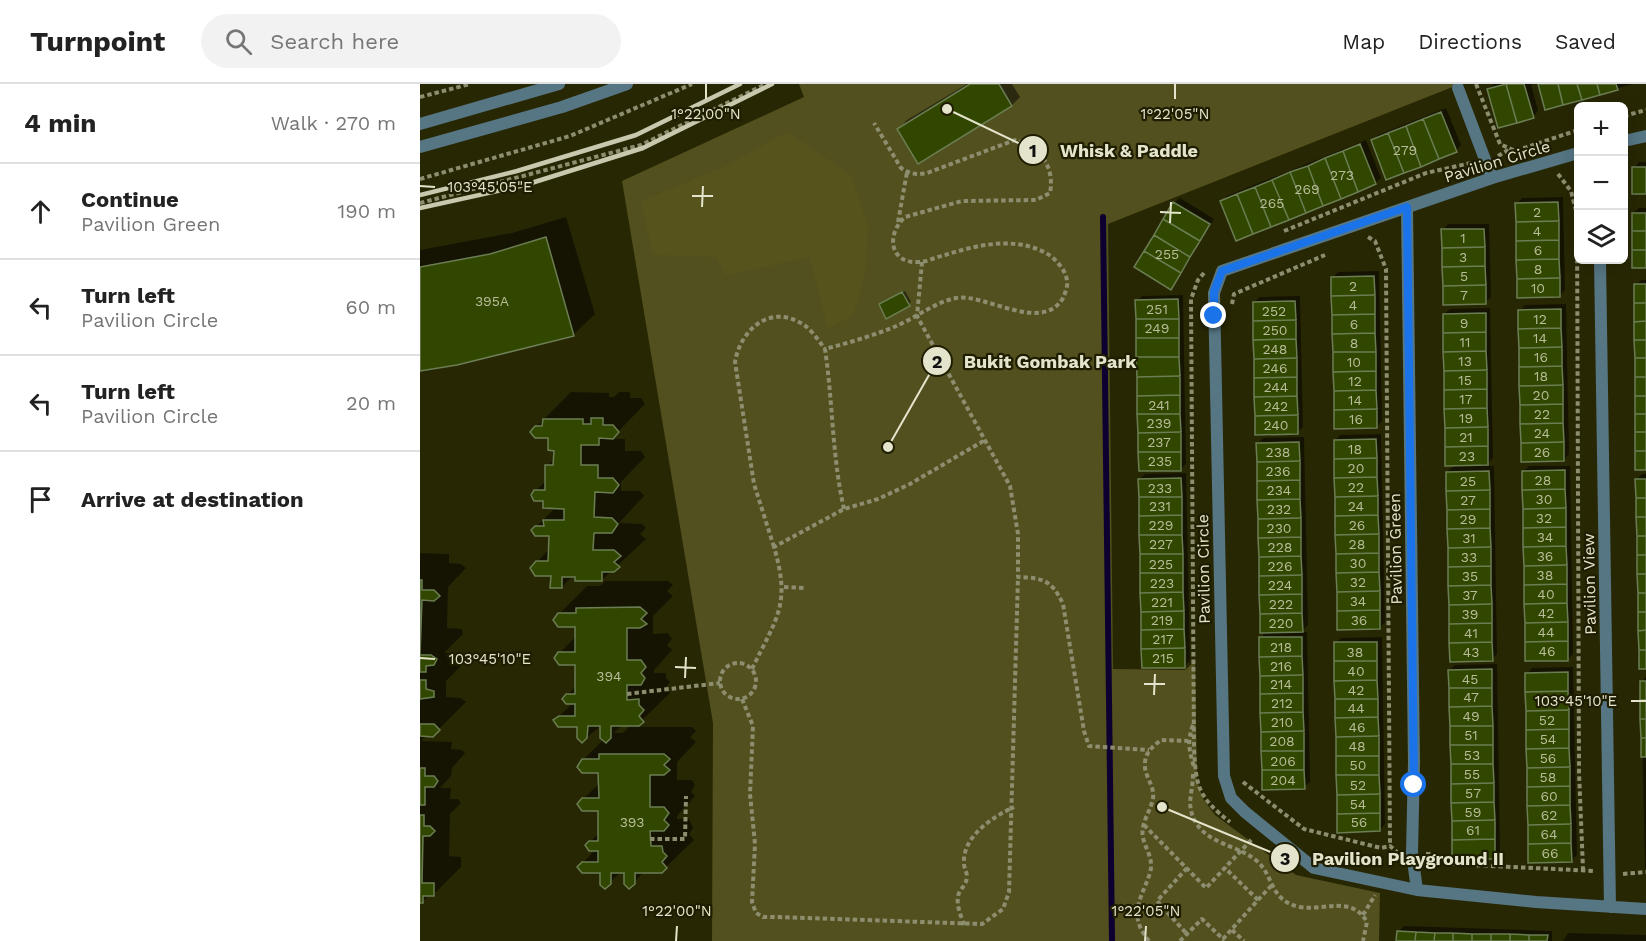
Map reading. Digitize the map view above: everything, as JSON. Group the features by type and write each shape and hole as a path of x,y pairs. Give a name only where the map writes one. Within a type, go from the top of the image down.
{"street":[{"path":"420,124 560,84"},
{"path":"420,147 550,110 627,84"},
{"path":"1458,88 1492,177"},
{"path":"1628,140 1646,135"},
{"name":"Pavilion Circle","path":"1574,154 1492,177 1222,271 1214,292 1224,776 1231,798 1314,868 1418,890 1646,909"},
{"name":"Pavilion Green","path":"1407,207 1414,762 1412,853 1418,890"},
{"name":"Pavilion View","path":"1600,264 1610,907"}],"path":[{"path":"420,97 470,84"},
{"path":"420,179 570,136 692,84"},
{"path":"420,203 641,145 766,84"},
{"path":"1476,84 1500,144 1515,152 1574,130"},
{"path":"1628,115 1646,110"},
{"path":"874,123 901,168 915,175 927,173 1015,140 1036,148 1044,159 1052,183 1050,193 1044,198 962,201 905,217 898,223"},
{"path":"1280,232 1426,173 1504,155 1510,148"},
{"path":"825,349 894,327 950,300 968,298 1010,309 1039,312 1060,303 1066,293 1067,280 1052,256 1036,248 1018,244 978,246 922,262 909,262 894,252 892,243 907,172"},
{"path":"1558,174 1570,191 1577,215 1579,772 1583,869"},
{"path":"1357,240 1368,236 1375,241 1386,269 1390,846 1396,852 1432,854 1451,864 1583,869 1610,873 1646,872"},
{"path":"1231,309 1234,294 1327,254"},
{"path":"742,699 753,726 750,794 755,844 752,902 756,913 777,917 964,925 982,924 1003,909 1009,892 1014,807 1018,577 1016,510 1010,486 917,316 922,262"},
{"path":"1211,265 1198,280 1191,299 1194,722 1199,789 1204,800 1233,824"},
{"path":"752,669 781,609 784,586 754,484 735,362 737,349 744,335 755,323 787,317 801,322 825,349 831,395 836,473 844,509"},
{"path":"774,547 844,509 888,494 985,440"},
{"path":"1018,577 1047,581 1056,589 1065,615 1086,740 1089,746 1105,749 1149,750"},
{"path":"784,586 804,588"},
{"path":"731,664 746,664 752,669 757,683 749,696 742,699 727,696 720,683 725,669 731,664"},
{"path":"627,694 720,683"},
{"path":"1194,722 1188,741 1188,752 1194,765 1188,798 1192,814 1207,834 1242,850 1263,867 1271,886 1280,896 1300,907 1347,906 1359,910 1367,922 1363,941"},
{"path":"1149,941 1142,933 1137,916 1137,903 1150,873 1150,854 1143,837 1143,825 1153,799 1145,762 1149,750 1161,740 1188,741"},
{"path":"1236,776 1304,829 1381,848 1390,846"},
{"path":"651,839 685,839 686,796"},
{"path":"964,925 958,904 959,894 965,886 967,875 963,863 965,856 979,830 994,817 1014,807"},
{"path":"1143,825 1206,888 1252,839"},
{"path":"1243,832 1260,844"},
{"path":"1187,868 1157,901 1187,934"},
{"path":"1225,868 1258,900"},
{"path":"1180,941 1202,919 1223,939 1271,886"},
{"path":"1363,915 1379,888"},
{"path":"1232,930 1244,941"}],"shaded area":[{"path":"799,84 1460,84 1108,224 1113,669 1185,670 1195,661 1197,780 1203,799 1215,815 1296,875 1380,893 1379,941 712,941 713,723 622,181 804,97"},
{"path":"787,132 851,175 868,225 865,275 853,316 828,328 810,257 726,275 717,257 653,255 641,201 726,166"}],"building":[{"path":"970,84 999,84 1012,106 918,164 897,129"},
{"path":"1506,84 1517,123 1498,128 1487,89"},
{"path":"1506,84 1524,84 1534,118 1517,123"},
{"path":"1538,84 1558,84 1563,105 1545,110"},
{"path":"1558,84 1577,84 1582,100 1563,105"},
{"path":"1577,84 1597,84 1600,95 1582,100"},
{"path":"1597,84 1616,84 1618,90 1600,95"},
{"path":"1441,112 1457,152 1439,159 1423,119"},
{"path":"1423,119 1439,159 1421,167 1406,126"},
{"path":"1406,126 1421,167 1404,173 1388,133"},
{"path":"1388,133 1404,173 1386,180 1371,140"},
{"path":"1360,144 1376,184 1358,192 1343,151"},
{"path":"1343,151 1358,192 1341,199 1325,158"},
{"path":"1325,158 1341,199 1323,206 1308,166"},
{"path":"1308,166 1323,206 1306,213 1290,172"},
{"path":"1632,167 1646,167 1646,194 1632,194"},
{"path":"1290,172 1306,213 1289,220 1272,180"},
{"path":"1272,180 1289,220 1271,227 1255,187"},
{"path":"1255,187 1271,227 1253,234 1237,194"},
{"path":"1237,194 1253,234 1236,241 1220,201"},
{"path":"1173,202 1210,224 1200,241 1163,219"},
{"path":"1558,202 1559,221 1516,222 1515,203"},
{"path":"1632,213 1646,213 1646,231 1632,231"},
{"path":"1163,219 1200,241 1190,257 1154,235"},
{"path":"1559,221 1559,240 1516,241 1516,222"},
{"path":"1441,229 1484,229 1485,247 1442,248"},
{"path":"1632,231 1646,231 1646,250 1632,250"},
{"path":"1154,235 1190,257 1181,273 1144,251"},
{"path":"546,237 574,336 457,365 420,371 420,267 490,254"},
{"path":"1559,240 1559,259 1516,260 1516,241"},
{"path":"1485,247 1485,266 1442,267 1442,248"},
{"path":"1632,250 1646,250 1646,268 1632,268"},
{"path":"1144,251 1181,273 1171,290 1134,267"},
{"path":"1559,259 1560,278 1517,279 1516,260"},
{"path":"1485,266 1486,285 1443,286 1442,267"},
{"path":"1374,276 1375,295 1331,296 1331,277"},
{"path":"1560,278 1560,297 1517,298 1517,279"},
{"path":"1634,284 1646,284 1646,303 1634,303"},
{"path":"1486,285 1486,304 1443,305 1443,286"},
{"path":"902,292 910,306 886,319 879,304"},
{"path":"1375,295 1375,314 1332,315 1331,296"},
{"path":"1178,299 1179,319 1136,319 1135,300"},
{"path":"1295,301 1296,320 1253,321 1253,302"},
{"path":"1634,303 1646,303 1646,321 1634,322"},
{"path":"1561,309 1561,328 1518,329 1518,310"},
{"path":"1486,313 1486,332 1443,333 1443,314"},
{"path":"1375,314 1375,333 1332,334 1332,315"},
{"path":"1136,319 1179,319 1179,338 1136,338"},
{"path":"1296,320 1296,339 1253,340 1253,321"},
{"path":"1646,321 1646,340 1634,340 1634,322"},
{"path":"1561,328 1562,347 1519,348 1518,329"},
{"path":"1486,332 1486,351 1443,352 1443,333"},
{"path":"1375,333 1376,352 1333,352 1332,334"},
{"path":"1136,338 1179,338 1179,357 1136,357"},
{"path":"1296,339 1297,358 1254,359 1253,340"},
{"path":"1634,340 1646,340 1646,358 1635,358"},
{"path":"1562,347 1562,366 1519,367 1519,348"},
{"path":"1486,351 1487,370 1444,371 1443,352"},
{"path":"1333,352 1376,352 1376,371 1333,372"},
{"path":"1136,357 1179,357 1180,376 1137,377"},
{"path":"1297,358 1297,377 1254,378 1254,359"},
{"path":"1635,358 1646,358 1646,377 1635,377"},
{"path":"1562,366 1563,385 1519,386 1519,367"},
{"path":"1487,370 1487,389 1444,390 1444,371"},
{"path":"1376,371 1376,390 1334,391 1333,372"},
{"path":"1180,376 1180,395 1137,396 1137,377"},
{"path":"1297,377 1297,396 1254,397 1254,378"},
{"path":"1635,377 1646,377 1646,396 1635,396"},
{"path":"1563,385 1563,404 1520,405 1519,386"},
{"path":"1487,389 1487,408 1444,409 1444,390"},
{"path":"1376,390 1377,409 1334,410 1334,391"},
{"path":"1180,395 1180,414 1137,414 1137,396"},
{"path":"1297,396 1298,415 1255,416 1254,397"},
{"path":"1635,396 1646,396 1646,414 1635,414"},
{"path":"1563,404 1563,423 1520,424 1520,405"},
{"path":"1487,408 1488,427 1445,428 1444,409"},
{"path":"1377,409 1377,428 1334,429 1334,410"},
{"path":"1137,414 1180,414 1181,432 1138,433"},
{"path":"1635,414 1646,414 1646,432 1635,432"},
{"path":"1298,415 1298,434 1255,435 1255,416"},
{"path":"591,418 603,418 603,425 613,425 619,432 613,439 599,438 599,445 581,445 581,465 598,465 598,478 613,478 619,485 613,493 595,492 594,517 612,518 618,524 612,533 594,533 593,550 614,550 621,556 614,562 620,567 614,572 602,572 602,581 575,581 575,577 562,577 562,588 550,588 551,576 535,576 530,568 536,561 548,561 549,536 535,536 531,530 535,526 544,526 543,520 564,520 564,509 543,508 543,501 534,501 531,495 534,490 545,490 545,465 553,465 554,451 548,450 548,438 535,438 530,432 535,426 542,426 543,419 583,419 583,424 591,424"},
{"path":"1563,423 1564,442 1521,443 1520,424"},
{"path":"1488,427 1488,446 1445,447 1445,428"},
{"path":"1181,432 1181,452 1138,452 1138,433"},
{"path":"1635,432 1646,432 1646,451 1635,451"},
{"path":"1376,439 1377,458 1334,459 1334,440"},
{"path":"1299,442 1300,461 1257,462 1256,443"},
{"path":"1564,442 1564,461 1521,462 1521,443"},
{"path":"1488,446 1488,465 1445,466 1445,447"},
{"path":"1635,451 1646,451 1646,470 1635,470"},
{"path":"1138,452 1181,452 1181,471 1139,471"},
{"path":"1377,458 1377,477 1334,478 1334,459"},
{"path":"1300,461 1300,480 1257,481 1257,462"},
{"path":"1565,470 1565,489 1522,490 1522,471"},
{"path":"1489,471 1490,490 1446,491 1446,472"},
{"path":"1377,477 1378,496 1335,497 1334,478"},
{"path":"1181,478 1182,497 1139,497 1138,479"},
{"path":"1635,479 1646,479 1646,498 1636,498"},
{"path":"1300,480 1300,499 1257,500 1257,481"},
{"path":"1565,489 1566,508 1523,509 1522,490"},
{"path":"1490,490 1490,509 1447,510 1446,491"},
{"path":"1378,496 1378,515 1335,516 1335,497"},
{"path":"1139,497 1182,497 1182,515 1139,516"},
{"path":"1636,498 1646,498 1646,517 1636,517"},
{"path":"1300,499 1301,518 1258,519 1257,500"},
{"path":"1566,508 1566,527 1523,528 1523,509"},
{"path":"1490,509 1490,528 1447,529 1447,510"},
{"path":"1182,515 1182,535 1139,535 1139,516"},
{"path":"1378,515 1379,534 1335,535 1335,516"},
{"path":"1636,517 1646,517 1646,536 1637,536"},
{"path":"1301,518 1301,537 1258,538 1258,519"},
{"path":"1566,527 1566,546 1523,547 1523,528"},
{"path":"1490,528 1491,547 1448,548 1447,529"},
{"path":"1379,534 1379,553 1336,554 1335,535"},
{"path":"1139,535 1182,535 1183,554 1140,554"},
{"path":"1637,536 1646,536 1646,555 1637,555"},
{"path":"1301,537 1301,556 1259,557 1258,538"},
{"path":"1566,546 1567,565 1524,566 1523,547"},
{"path":"1491,547 1491,566 1448,567 1448,548"},
{"path":"1379,553 1379,572 1336,573 1336,554"},
{"path":"1140,554 1183,554 1183,573 1140,573"},
{"path":"1637,555 1646,555 1646,574 1637,574"},
{"path":"1301,556 1302,575 1259,576 1259,557"},
{"path":"1567,565 1567,584 1524,585 1524,566"},
{"path":"1491,566 1491,585 1448,586 1448,567"},
{"path":"1379,572 1380,591 1337,592 1336,573"},
{"path":"1140,573 1183,573 1183,592 1140,593"},
{"path":"1637,574 1646,574 1646,593 1638,593"},
{"path":"1302,575 1302,594 1259,595 1259,576"},
{"path":"420,580 422,580 422,590 434,590 440,596 434,601 422,600 420,655"},
{"path":"1567,584 1567,603 1524,604 1524,585"},
{"path":"1491,585 1492,604 1449,605 1448,586"},
{"path":"1380,591 1380,610 1337,611 1337,592"},
{"path":"1183,592 1184,611 1141,612 1140,593"},
{"path":"1638,593 1646,593 1646,612 1638,612"},
{"path":"1302,594 1302,613 1260,614 1259,595"},
{"path":"1567,603 1568,622 1525,623 1524,604"},
{"path":"1492,604 1492,623 1449,624 1449,605"},
{"path":"640,607 647,613 641,619 647,624 640,628 627,628 627,660 641,660 646,667 641,673 645,678 641,685 627,685 627,700 639,699 639,705 644,710 639,716 644,722 639,726 611,726 611,738 606,743 600,738 600,726 588,726 587,738 582,743 577,738 577,727 558,727 553,720 559,716 575,716 575,704 566,704 562,699 566,694 575,694 575,665 559,665 554,658 558,652 575,652 575,627 558,627 553,620 558,613 576,613 576,608"},
{"path":"1380,610 1380,629 1337,630 1337,611"},
{"path":"1184,611 1184,629 1141,630 1141,612"},
{"path":"1638,612 1646,612 1646,630 1638,631"},
{"path":"1302,613 1303,632 1260,633 1260,614"},
{"path":"1568,622 1568,641 1525,642 1525,623"},
{"path":"1492,623 1492,642 1449,643 1449,624"},
{"path":"1184,629 1185,648 1141,649 1141,630"},
{"path":"1646,630 1646,650 1639,650 1638,631"},
{"path":"1259,637 1302,637 1302,656 1259,657"},
{"path":"1568,641 1568,661 1525,661 1525,642"},
{"path":"1334,642 1377,642 1377,661 1334,661"},
{"path":"1492,642 1493,661 1450,662 1449,643"},
{"path":"1185,648 1185,668 1142,668 1141,649"},
{"path":"1639,650 1646,650 1646,669 1639,669"},
{"path":"420,655 431,655 437,659 434,665 426,666 426,672 420,672"},
{"path":"1302,656 1303,675 1260,676 1259,657"},
{"path":"1334,661 1377,661 1377,680 1334,681"},
{"path":"1492,669 1492,688 1449,688 1448,670"},
{"path":"1568,672 1568,691 1525,692 1525,673"},
{"path":"1303,675 1303,693 1260,694 1260,676"},
{"path":"420,680 426,680 426,689 434,691 434,697 420,699"},
{"path":"1377,680 1378,699 1335,699 1334,681"},
{"path":"1640,681 1646,681 1646,700 1640,700"},
{"path":"1449,688 1492,688 1492,706 1449,707"},
{"path":"1568,691 1569,710 1526,711 1525,692"},
{"path":"1303,693 1303,712 1260,713 1260,694"},
{"path":"1335,699 1378,699 1378,717 1335,718"},
{"path":"1640,700 1646,700 1646,719 1640,719"},
{"path":"1492,706 1493,726 1450,726 1449,707"},
{"path":"1569,710 1569,729 1526,730 1526,711"},
{"path":"1303,712 1304,731 1261,732 1260,713"},
{"path":"1378,717 1379,736 1336,737 1335,718"},
{"path":"1640,719 1646,719 1646,738 1641,738"},
{"path":"420,724 434,724 440,730 433,737 420,736"},
{"path":"1450,726 1493,726 1493,745 1450,745"},
{"path":"1569,729 1569,748 1526,749 1526,730"},
{"path":"1304,731 1304,751 1261,751 1261,732"},
{"path":"1379,736 1379,756 1336,756 1336,737"},
{"path":"1641,738 1646,738 1646,757 1641,757"},
{"path":"1450,745 1493,745 1493,764 1451,764"},
{"path":"1569,748 1570,767 1527,768 1526,749"},
{"path":"1261,751 1304,751 1304,770 1262,770"},
{"path":"599,754 664,754 670,759 664,765 670,770 664,775 650,775 650,807 664,807 669,813 664,820 669,825 664,831 650,831 651,846 662,846 667,856 662,862 667,868 662,873 635,873 635,884 629,889 624,884 624,873 611,873 611,884 605,889 600,885 600,873 582,873 577,867 582,862 598,862 598,851 589,851 585,845 589,841 598,841 598,811 582,811 577,804 582,798 599,798 598,773 582,773 577,767 582,759 599,759"},
{"path":"1336,756 1379,756 1379,775 1336,775"},
{"path":"1451,764 1493,764 1494,783 1451,784"},
{"path":"1570,767 1570,786 1527,787 1527,768"},
{"path":"420,768 425,768 425,776 434,776 438,781 434,787 425,787 425,805 420,805"},
{"path":"1262,770 1304,770 1305,789 1262,790"},
{"path":"1336,775 1379,775 1380,794 1337,795"},
{"path":"1494,783 1494,802 1451,803 1451,784"},
{"path":"1570,786 1570,805 1527,806 1527,787"},
{"path":"1380,794 1380,813 1337,814 1337,795"},
{"path":"1494,802 1495,820 1452,821 1451,803"},
{"path":"1570,805 1571,824 1528,825 1527,806"},
{"path":"1380,813 1380,831 1337,833 1337,814"},
{"path":"420,815 424,815 424,826 430,826 435,831 430,836 423,836 422,883 434,883 434,896 423,896 423,903 420,903"},
{"path":"1495,820 1495,839 1452,840 1452,821"},
{"path":"1571,824 1571,843 1528,844 1528,825"},
{"path":"1495,839 1495,859 1452,859 1452,840"},
{"path":"1571,843 1572,862 1528,863 1528,844"},
{"path":"1397,931 1416,932 1415,941 1396,941"},
{"path":"1416,932 1435,933 1434,941 1415,941"},
{"path":"1435,933 1453,933 1453,941 1434,941"},
{"path":"1453,933 1472,934 1472,941 1453,941"},
{"path":"1472,934 1491,934 1491,941 1472,941"},
{"path":"1491,934 1510,934 1510,941 1491,941"},
{"path":"1510,934 1529,935 1529,941 1510,941"},
{"path":"1529,935 1548,935 1547,941 1529,941"}],"waterway":[{"path":"1103,217 1112,941"}],"railway":[{"path":"420,195 517,171 636,135 740,84"},
{"path":"420,208 525,185 643,148 772,84"}],"place":[{"name":"Whisk & Paddle","path":"947,109"},
{"name":"Bukit Gombak Park","path":"888,447"},
{"name":"Pavilion Playground II","path":"1162,807"}],"route":[{"path":"1214,316 1214,292 1222,271 1407,207 1414,785"}]}
